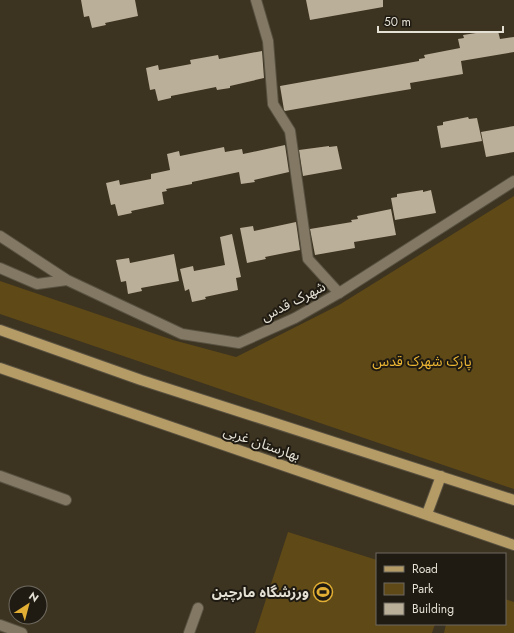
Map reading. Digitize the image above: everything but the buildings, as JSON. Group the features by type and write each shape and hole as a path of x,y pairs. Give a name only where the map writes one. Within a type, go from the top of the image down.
{"main road":[{"name":"بهارستان غربی","path":"0,330 140,380 514,500"},
{"name":"بهارستان غربی","path":"0,368 514,545"},
{"path":"427,514 441,476"}],"street":[{"path":"256,0 268,42 273,104 290,131 308,259 338,293"},
{"name":"شهرک قدس","path":"0,236 67,280 182,334 239,343 295,318 338,293 514,181"},
{"path":"0,268 37,284 67,280"},
{"path":"0,476 66,500"},
{"path":"189,633 198,608"},
{"path":"0,625 22,633"}],"green space":[{"name":"پارک شهرک قدس","path":"514,196 514,489 0,314 0,281 173,340 236,357 339,305"},
{"name":"ورزشگاه مارچین","path":"288,532 376,560 376,625 435,625 432,633 255,633"},
{"path":"506,599 514,602 514,633 444,633 446,625 506,625"}],"place":[{"name":"ورزشگاه مارچین","path":"323,592"}]}
